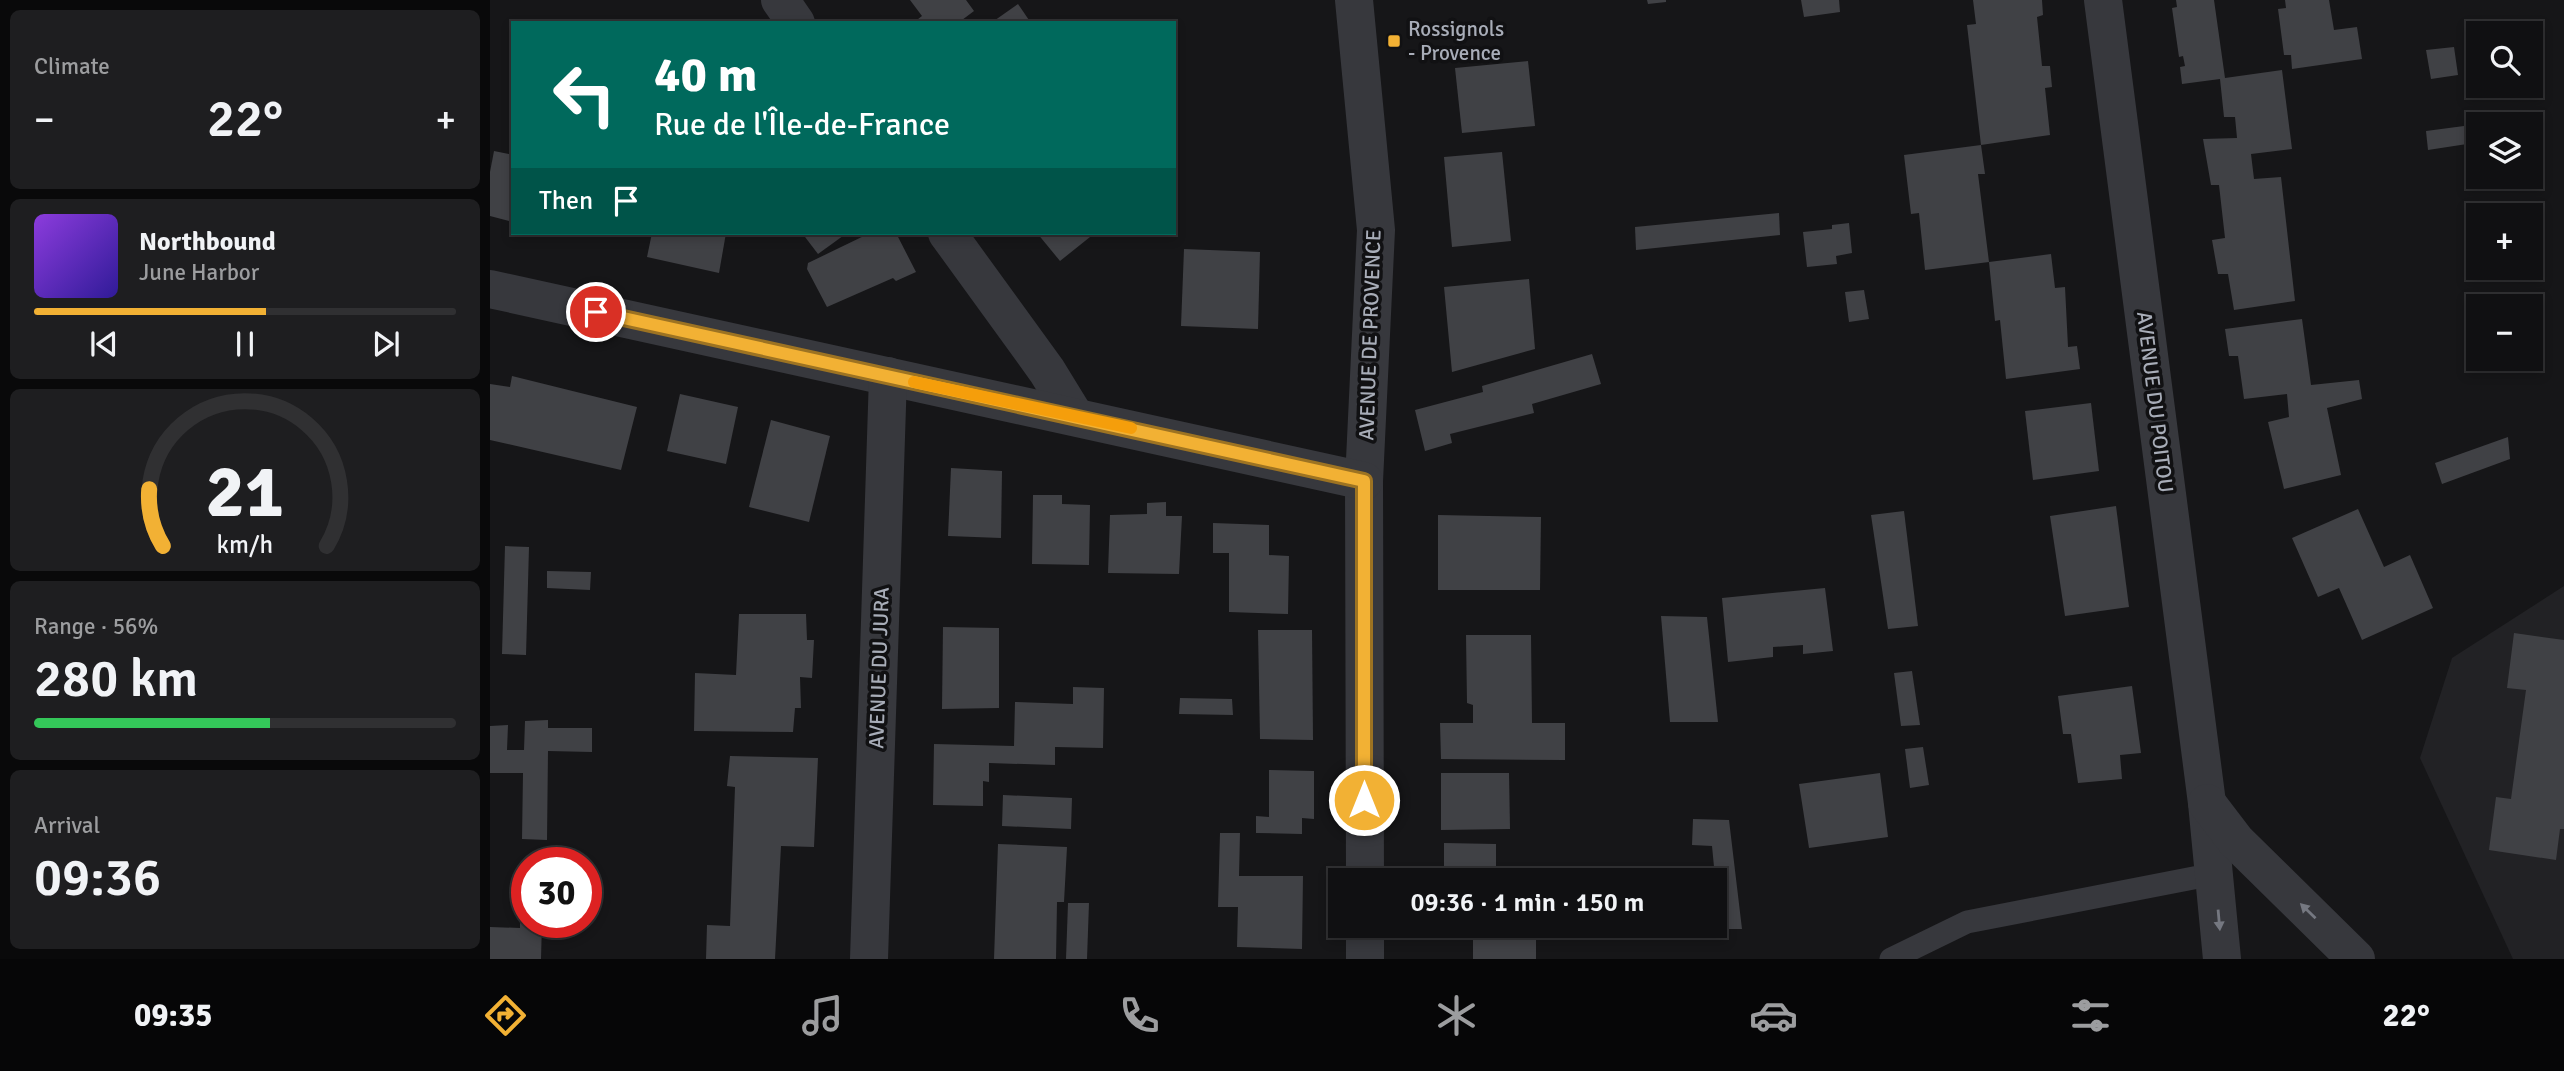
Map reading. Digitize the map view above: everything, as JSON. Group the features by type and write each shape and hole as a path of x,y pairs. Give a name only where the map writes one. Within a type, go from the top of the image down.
{"street":[{"path":"779,0 795,21"},
{"name":"AVENUE DE PROVENCE","path":"1354,0 1376,230 1364,481 1365,868"},
{"name":"AVENUE DU POITOU","path":"2103,0 2207,803 2222,959"},
{"path":"948,235 1047,371 1074,415"},
{"path":"490,289 1074,415 1364,481"},
{"name":"AVENUE DU JURA","path":"869,959 888,376"},
{"path":"2207,803 2236,841 2340,953"},
{"path":"1365,938 1365,959"}],"lane":[{"path":"1891,959 1967,922 2214,874"}],"shaded area":[{"path":"2564,586 2564,959 2513,959 2420,758 2452,658"}],"building":[{"path":"910,0 966,0 974,11 961,21 916,21 922,16"},
{"path":"1647,0 1666,0 1666,2 1648,4"},
{"path":"1801,0 1839,0 1840,12 1804,17"},
{"path":"1973,0 2042,0 2043,15 2037,17 2042,66 2050,66 2052,87 2045,88 2050,135 1981,145 1967,25 1976,24"},
{"path":"2176,0 2214,0 2225,78 2282,70 2292,149 2251,154 2254,179 2281,177 2295,301 2234,310 2228,274 2218,274 2212,240 2225,238 2219,185 2211,185 2203,139 2237,138 2235,117 2224,117 2220,79 2182,84 2180,67 2185,66 2183,56 2179,57 2172,8 2177,7"},
{"path":"2285,0 2329,0 2334,30 2357,27 2362,59 2292,69 2291,55 2284,55 2278,9 2286,8"},
{"path":"1018,4 1030,21 994,21"},
{"path":"2454,47 2458,75 2431,79 2426,50"},
{"path":"1528,61 1535,126 1462,133 1455,68"},
{"path":"2464,126 2466,144 2428,150 2426,131"},
{"path":"1981,145 1985,174 1978,174 1989,262 1925,270 1919,213 1911,214 1904,155"},
{"path":"494,151 511,155 511,221 490,216 490,172"},
{"path":"1502,152 1511,241 1452,247 1444,157"},
{"path":"1779,213 1780,235 1636,250 1635,227"},
{"path":"1849,223 1852,253 1836,256 1837,264 1807,267 1803,232 1832,229 1832,225"},
{"path":"652,235 726,235 719,273 647,257"},
{"path":"804,235 844,235 818,254"},
{"path":"866,235 897,235 916,272 896,281 893,278 827,307 807,269 808,263"},
{"path":"1039,235 1092,235 1060,261"},
{"path":"1184,249 1260,252 1258,329 1181,326"},
{"path":"2051,254 2055,288 2065,287 2068,347 2077,346 2080,369 2006,379 2000,320 1995,321 1989,262"},
{"path":"1529,279 1535,349 1452,372 1444,287"},
{"path":"1864,290 1869,319 1849,322 1845,292"},
{"path":"2302,319 2311,385 2359,380 2362,399 2327,408 2341,475 2284,489 2268,422 2289,417 2287,394 2244,399 2238,356 2229,356 2225,329"},
{"path":"1592,354 1601,384 1532,404 1534,413 1450,434 1452,443 1425,451 1415,410 1483,392 1482,386"},
{"path":"512,376 637,407 621,470 490,440 490,384 510,387"},
{"path":"680,394 738,407 726,464 667,451"},
{"path":"2091,403 2099,471 2033,480 2025,411"},
{"path":"771,420 830,436 809,522 749,507"},
{"path":"2508,437 2510,459 2442,484 2435,463"},
{"path":"951,468 1002,471 1001,538 948,536"},
{"path":"1033,495 1062,495 1062,504 1090,505 1089,565 1032,564"},
{"path":"1166,502 1166,516 1182,516 1179,574 1108,573 1110,515 1147,514 1147,503"},
{"path":"2116,506 2129,607 2065,616 2050,516"},
{"path":"2358,509 2384,567 2410,555 2433,608 2362,640 2339,588 2318,597 2292,538"},
{"path":"1904,511 1918,626 1888,629 1871,515"},
{"path":"1438,515 1541,517 1540,590 1438,590"},
{"path":"1213,523 1269,525 1269,555 1289,556 1288,614 1229,612 1229,553 1213,553"},
{"path":"505,546 529,547 526,655 502,654"},
{"path":"547,571 591,572 590,590 547,588"},
{"path":"1825,588 1833,651 1803,654 1803,645 1773,647 1773,657 1728,662 1722,598"},
{"path":"739,614 806,614 807,640 814,640 812,678 800,677 801,708 795,708 793,732 694,731 695,673 736,675"},
{"path":"1661,616 1707,617 1718,722 1670,722"},
{"path":"943,627 999,628 999,708 942,709"},
{"path":"1258,630 1312,630 1313,740 1260,739"},
{"path":"2514,633 2564,640 2564,829 2560,829 2556,860 2489,850 2496,797 2511,799 2526,690 2507,688"},
{"path":"1466,635 1531,635 1532,723 1565,723 1565,760 1441,759 1440,723 1473,723 1473,705 1467,703"},
{"path":"1912,671 1920,725 1901,726 1894,673"},
{"path":"2132,686 2141,753 2120,755 2122,779 2078,783 2071,734 2063,734 2058,696"},
{"path":"1073,687 1104,688 1103,748 1055,747 1055,765 989,763 989,782 983,781 983,806 933,805 934,744 1014,746 1015,702 1073,704"},
{"path":"1180,698 1232,699 1233,715 1179,714"},
{"path":"548,720 548,728 592,728 592,752 548,751 547,840 522,839 523,773 490,773 490,726 508,725 507,750 524,750 525,721"},
{"path":"1923,747 1929,785 1910,788 1905,749"},
{"path":"730,756 818,758 814,847 781,846 775,959 706,959 707,925 730,926 735,787 727,786"},
{"path":"1269,770 1314,771 1314,819 1302,818 1302,834 1256,833 1256,816 1269,817"},
{"path":"1441,773 1509,773 1510,829 1441,830"},
{"path":"1880,773 1888,837 1809,848 1799,784"},
{"path":"1003,795 1072,798 1071,829 1002,826"},
{"path":"1693,819 1729,820 1742,929 1727,929 1727,868 1714,868 1712,846 1692,845"},
{"path":"1220,833 1240,833 1239,876 1303,876 1302,949 1237,947 1238,907 1218,907"},
{"path":"1444,843 1496,844 1496,868 1444,868"},
{"path":"998,844 1067,847 1064,902 1057,902 1056,959 994,959"},
{"path":"1068,903 1089,903 1087,959 1066,959"},
{"path":"490,927 511,928 511,938 542,938 541,959 490,959"},
{"path":"1473,938 1536,938 1536,959 1473,959"}],"slow traffic":[{"path":"914,382 1131,428"}],"place":[{"name":"Rossignols - Provence","path":"1394,41"}],"route":[{"path":"596,312 1074,415 1364,481 1364,800"}]}
